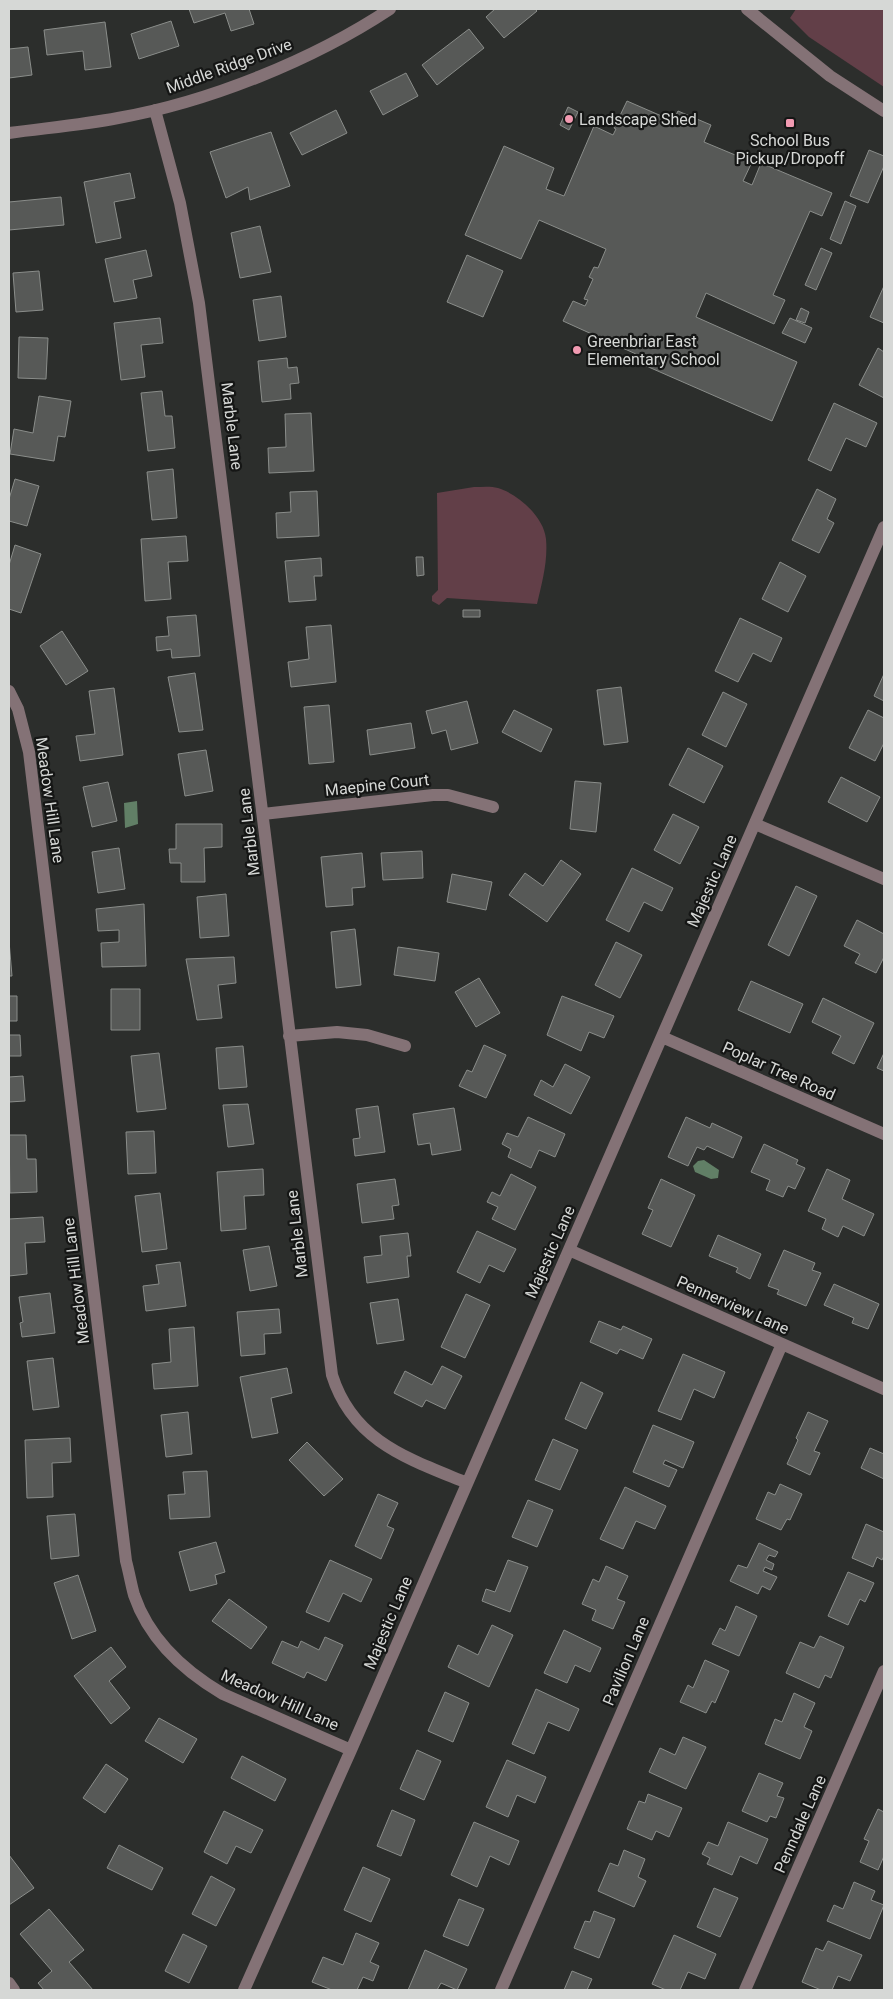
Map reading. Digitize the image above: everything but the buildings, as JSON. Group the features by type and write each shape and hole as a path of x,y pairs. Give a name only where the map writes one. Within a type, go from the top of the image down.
{"street":[{"name":"Middle Ridge Drive","path":"9,133 90,123 155,110 205,95 266,73 330,44 390,9"},
{"path":"747,9 830,76 884,111"},
{"name":"Marble Lane","path":"155,110 180,203 199,303 332,1375 336,1388 356,1420 369,1435 412,1460 467,1483"},
{"name":"Majestic Lane","path":"244,1990 351,1750 884,527"},
{"name":"Meadow Hill Lane","path":"9,691 18,709 29,752 126,1561 135,1595 145,1617 158,1638 173,1657 203,1682 223,1694 351,1750"},
{"name":"Maepine Court","path":"263,814 433,795 448,795 493,807"},
{"path":"755,824 884,880"},
{"path":"290,1036 337,1032 366,1035 405,1046"},
{"name":"Poplar Tree Road","path":"662,1037 884,1134"},
{"name":"Pennerview Lane","path":"569,1250 884,1389"},
{"name":"Pavilion Lane","path":"500,1990 782,1344"},
{"name":"Penndale Lane","path":"745,1990 884,1671"},
{"path":"9,1983 14,1990"}],"shaded area":[{"path":"796,9 884,9 884,87 809,37 790,18"},
{"path":"474,487 498,488 514,495 529,508 540,523 546,539 546,555 537,604 447,598 439,605 432,601 432,596 438,590 437,493"},
{"path":"137,801 138,824 125,828 124,803"},
{"path":"704,1160 719,1170 718,1178 711,1179 695,1172 693,1166 698,1161"}],"place":[{"name":"Landscape Shed","path":"569,119"},
{"name":"School Bus Pickup/Dropoff","path":"790,123"},
{"name":"Greenbriar East Elementary School","path":"577,350"}]}
